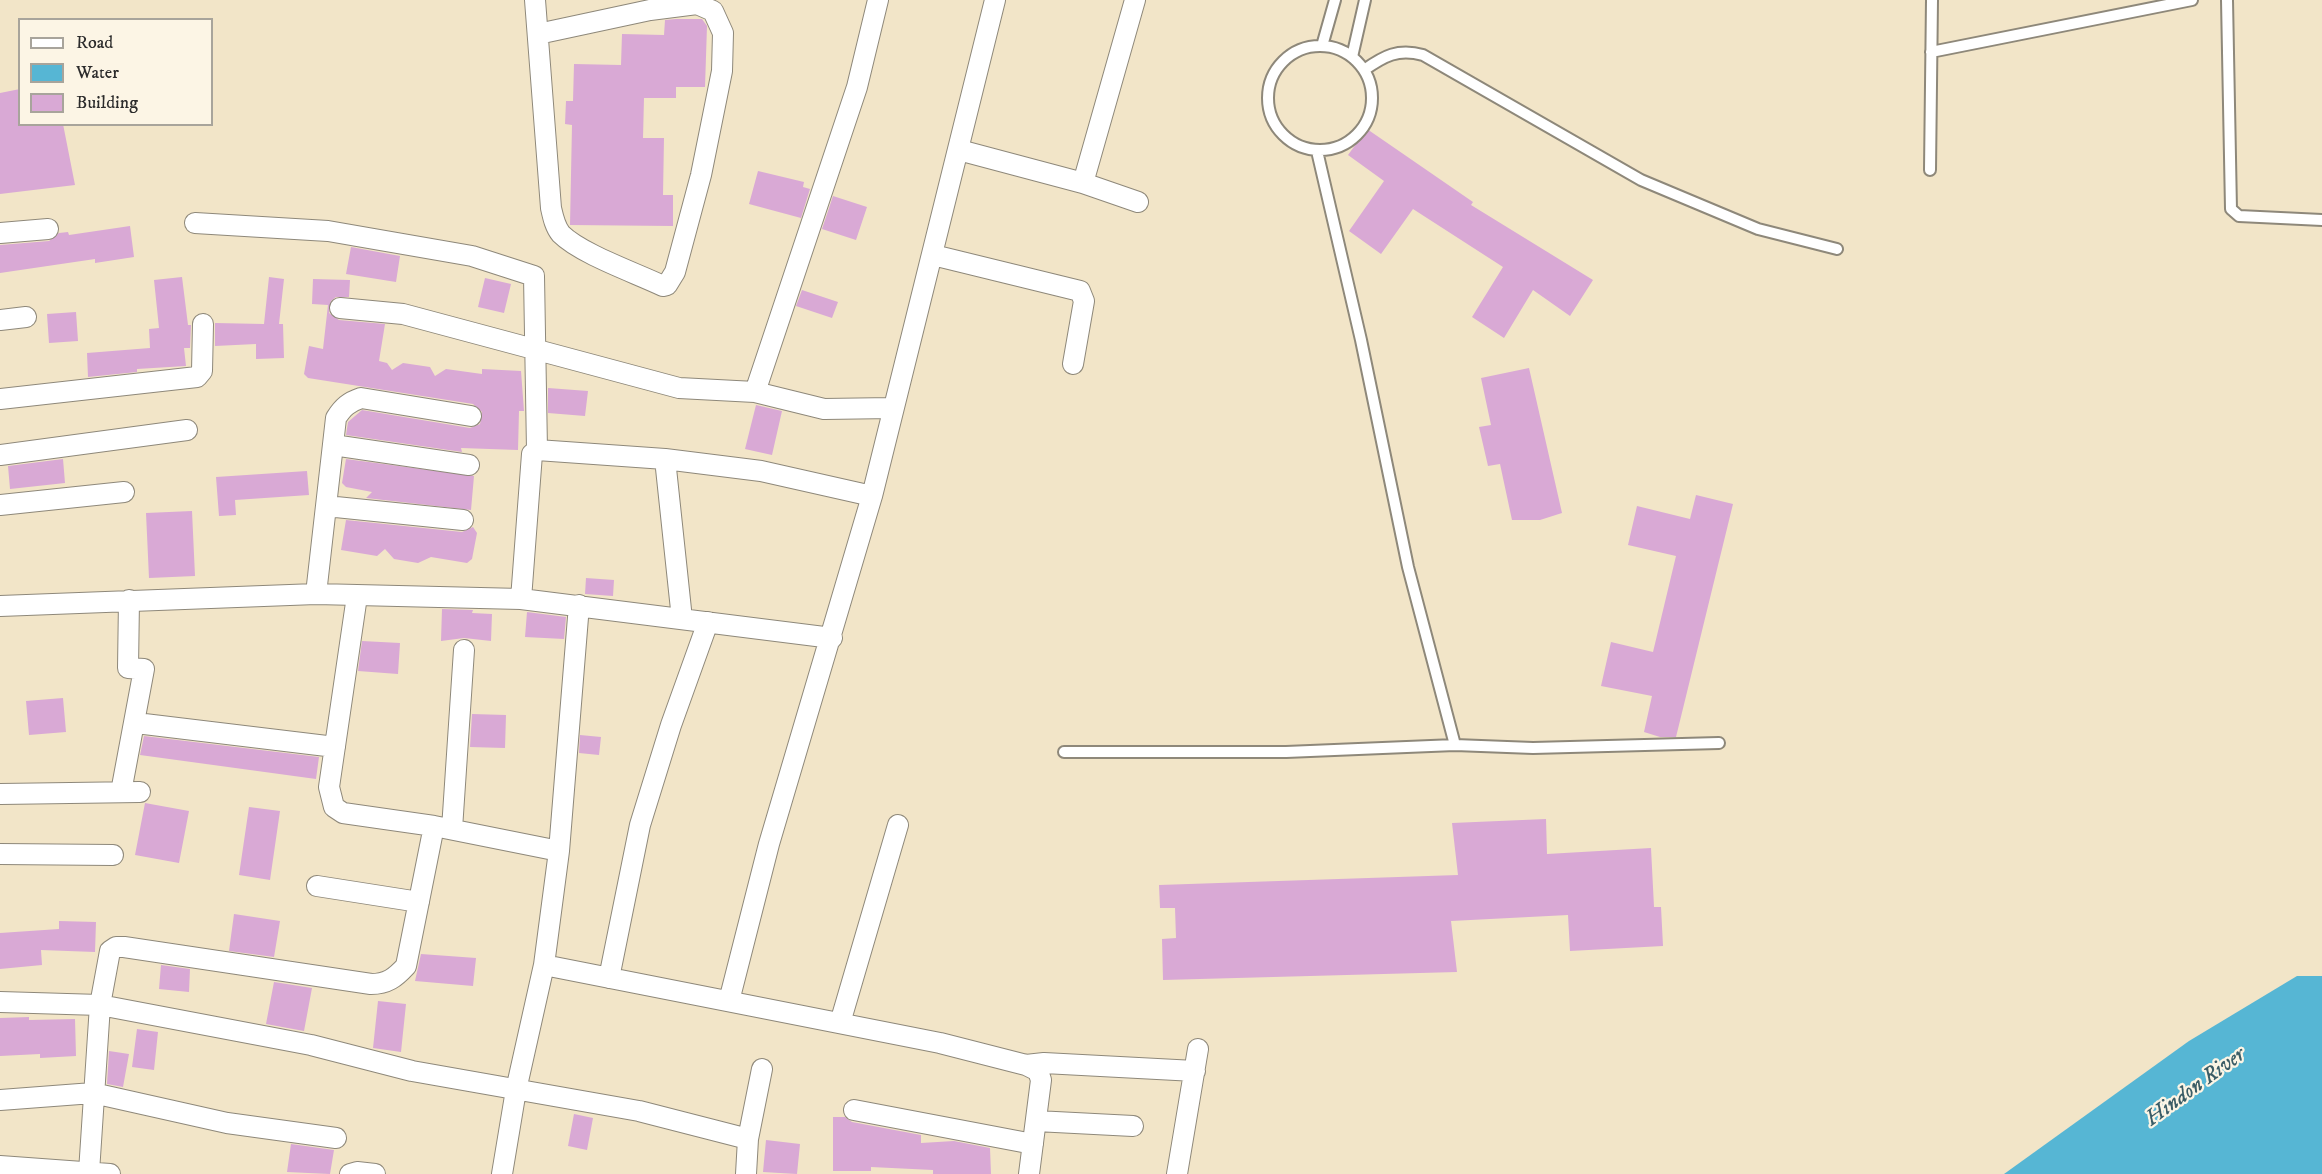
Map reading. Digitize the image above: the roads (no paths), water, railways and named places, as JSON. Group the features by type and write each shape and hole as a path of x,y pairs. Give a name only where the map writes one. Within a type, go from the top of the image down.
{"street":[{"path":"535,0 551,208 560,233 573,243 663,286 667,285 675,272 701,175 722,71 723,33 713,11 697,4 650,10 538,34"},
{"path":"754,392 857,87 878,0"},
{"path":"729,1001 769,844 832,638 872,495 995,0"},
{"path":"1083,183 1135,0"},
{"path":"959,150 1083,183 1138,202"},
{"path":"195,223 328,231 472,256 534,276 537,450"},
{"path":"0,233 48,229"},
{"path":"933,255 1080,291 1084,301 1073,364"},
{"path":"340,309 403,314 679,388 754,392 824,409 892,408"},
{"path":"0,320 26,317"},
{"path":"0,399 197,377 202,371 203,324"},
{"path":"316,594 336,418 350,402 361,398 471,416"},
{"path":"0,455 187,430"},
{"path":"333,445 469,465"},
{"path":"521,599 532,454 537,450 665,459 761,471 872,495"},
{"path":"665,459 682,619"},
{"path":"0,505 124,492"},
{"path":"326,506 462,520"},
{"path":"0,606 316,594 521,599 832,638"},
{"path":"357,596 329,787 334,807 343,813 443,827 560,850"},
{"path":"121,792 136,723 144,669 128,668 129,600"},
{"path":"502,1174 516,1090 544,965 560,850 579,605"},
{"path":"609,978 640,825 670,725 708,621"},
{"path":"77,1173 93,1093 100,1005 108,955 116,947 371,984 384,984 397,976 406,966 419,902 443,827 464,650"},
{"path":"136,723 335,747"},
{"path":"0,794 141,792"},
{"path":"840,1023 898,825"},
{"path":"0,854 113,855"},
{"path":"317,886 419,902"},
{"path":"544,965 940,1043 1026,1065 1041,1075 1029,1174"},
{"path":"0,1002 100,1005 311,1045 411,1071 639,1111 748,1139"},
{"path":"1176,1174 1198,1049"},
{"path":"1026,1065 1044,1063 1194,1071"},
{"path":"746,1174 748,1139 762,1069"},
{"path":"0,1100 93,1093 227,1123 336,1138"},
{"path":"854,1110 1033,1144"},
{"path":"1036,1121 1133,1126"},
{"path":"0,1166 110,1174"},
{"path":"350,1174 357,1172 375,1174"}],"lane":[{"path":"1322,46 1335,0"},
{"path":"1352,57 1365,0"},
{"path":"1930,170 1932,0"},
{"path":"1931,52 2192,0"},
{"path":"2227,0 2231,209 2240,216 2322,220"},
{"path":"1322,46 1337,49 1352,57 1364,70 1372,91 1370,114 1358,134 1339,147 1317,151 1294,144 1277,129 1268,107 1269,84 1280,64 1300,51 1322,46"},
{"path":"1364,70 1394,53 1407,50 1423,55 1641,180 1758,229 1837,249"},
{"path":"1317,151 1361,340 1408,567 1455,745"},
{"path":"1064,752 1286,752 1455,745 1533,748 1719,743"}],"water":[{"name":"Hindon River","path":"2297,976 2322,976 2322,1174 2004,1174 2189,1041"}]}
